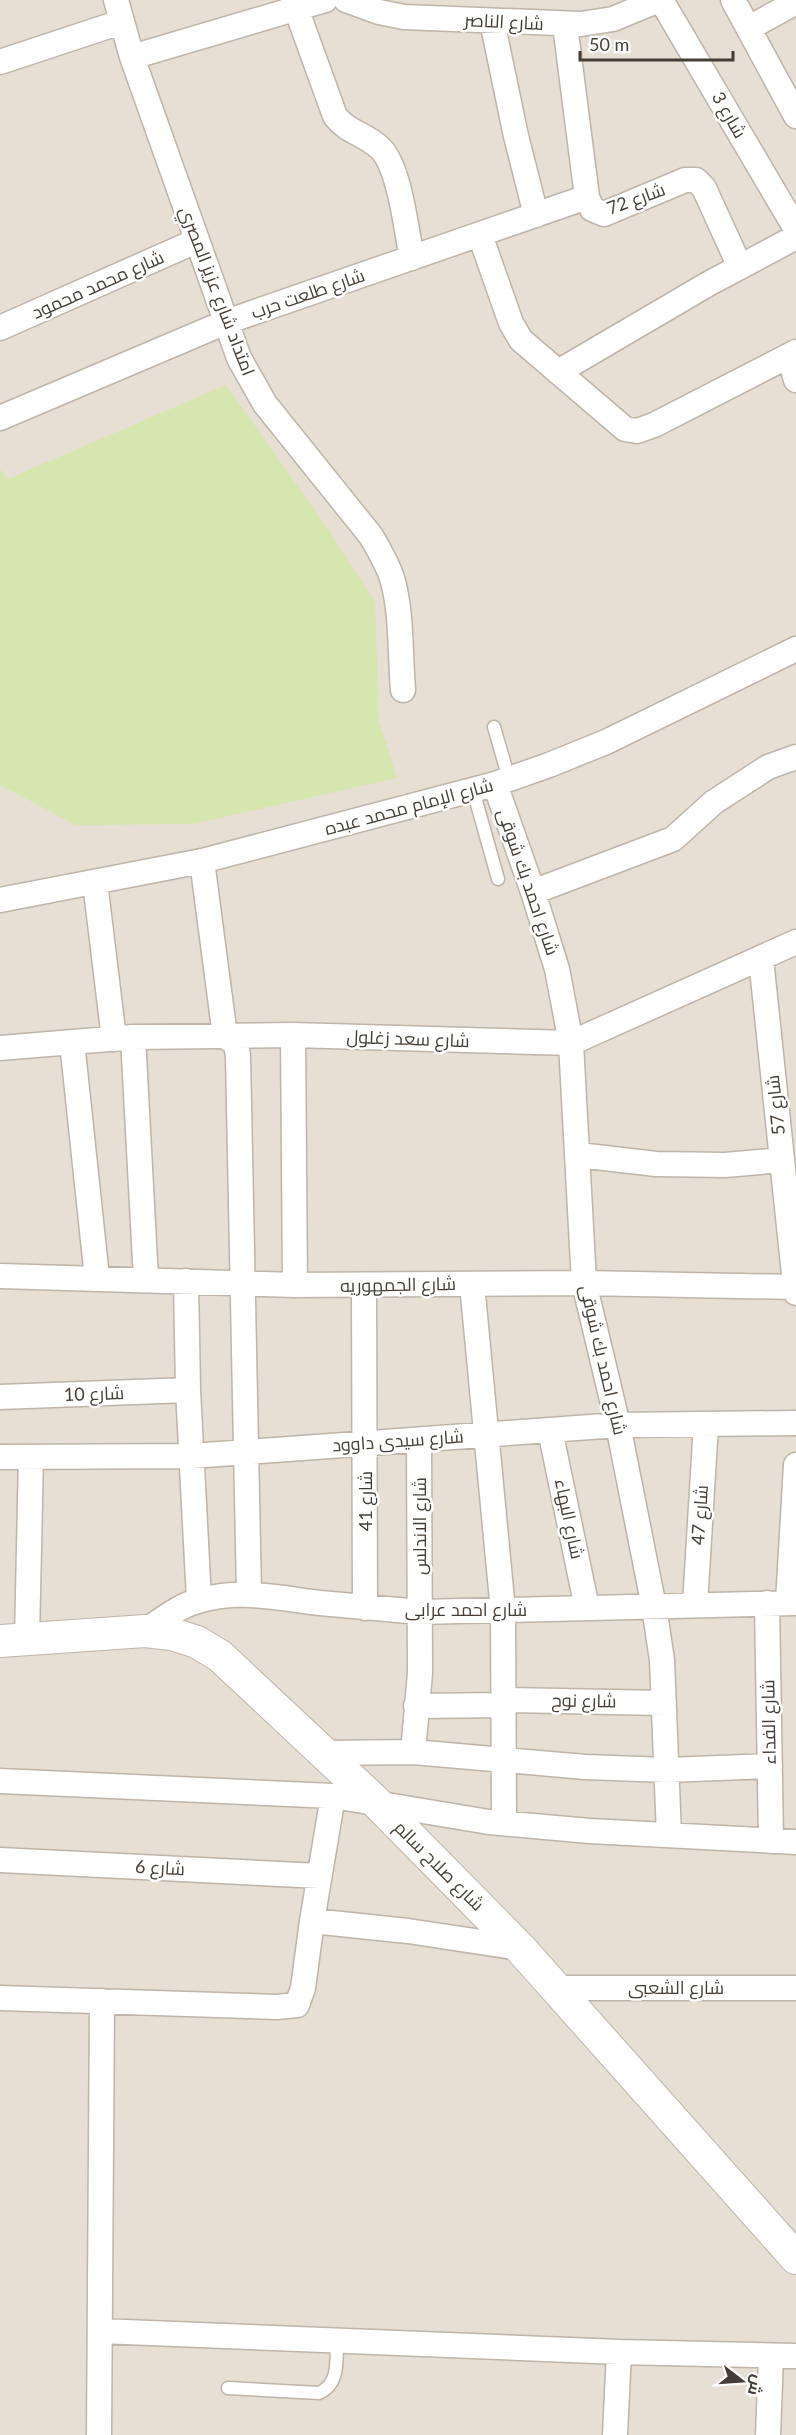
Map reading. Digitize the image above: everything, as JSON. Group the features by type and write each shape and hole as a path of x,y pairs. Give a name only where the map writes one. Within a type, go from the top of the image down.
{"street":[{"path":"132,57 294,4 325,0"},
{"name":"شارع الناصر","path":"346,0 391,15 565,25 613,19 660,0"},
{"name":"شارع 3","path":"660,0 796,229"},
{"path":"733,0 794,106"},
{"path":"749,28 796,2"},
{"path":"294,4 335,116 343,127 370,140 381,149 393,166 412,258"},
{"path":"0,62 118,11"},
{"name":"امتداد شارع عزيز المصري","path":"118,11 196,241 239,358 265,404 371,536 384,557 397,603 403,690"},
{"path":"492,21 516,136 536,215"},
{"name":"شارع 72","path":"565,25 587,197 592,209 604,214 686,180 696,180 704,188 740,267"},
{"name":"شارع طلعت حرب","path":"0,418 226,322 587,197"},
{"path":"480,234 511,323 521,339 625,429 637,431 654,425 793,354 796,380"},
{"path":"558,372 796,237"},
{"name":"شارع محمد محمود","path":"0,328 196,241"},
{"name":"شارع الإمام محمد عبده","path":"0,900 202,861 492,785 606,742 793,657"},
{"path":"533,892 673,839 714,802 768,767 796,757"},
{"name":"شارع احمد بك شوقى","path":"492,785 533,892 557,969 571,1043 579,1155 584,1283 618,1425 654,1607 662,1660 669,1835"},
{"path":"202,861 225,1036 236,1044 238,1056 249,1594"},
{"path":"95,882 123,1038 146,1280"},
{"name":"شارع سعد زغلول","path":"0,1048 123,1038 292,1035 571,1043 796,942"},
{"name":"شارع 57","path":"761,959 796,1293"},
{"path":"292,1035 296,1286"},
{"path":"72,1042 97,1278"},
{"path":"579,1155 668,1164 725,1165 782,1160"},
{"name":"شارع الجمهوريه","path":"0,1276 296,1286 584,1283 796,1287"},
{"path":"186,1281 188,1390 199,1600"},
{"path":"472,1284 503,1611 504,1823"},
{"name":"شارع 41","path":"364,1286 365,1608"},
{"name":"شارع 10","path":"0,1397 188,1390"},
{"name":"شارع سيدى داوود","path":"0,1457 192,1456 618,1425 796,1423"},
{"name":"شارع 47","path":"695,1605 706,1424"},
{"name":"شارع البهاء","path":"550,1430 587,1608"},
{"name":"شارع الاندلس","path":"413,1752 420,1673 419,1440"},
{"path":"13,1640 31,1457"},
{"name":"شارع الفداء","path":"771,1841 770,1766 796,1465"},
{"name":"شارع احمد عرابى","path":"145,1631 177,1610 199,1600 224,1595 249,1594 420,1612 784,1603"},
{"name":"شارع صلاح سالم","path":"13,1640 145,1631 172,1634 197,1642 220,1656 376,1802 520,1948 796,2258"},
{"name":"شارع نوح","path":"416,1707 503,1702 664,1703"},
{"path":"324,1753 413,1752 667,1770 770,1766"},
{"path":"0,1780 333,1796 504,1823 796,1842"},
{"path":"0,1998 277,2007 297,2005 303,1988 333,1796"},
{"name":"شارع 6","path":"0,1860 319,1876"},
{"path":"312,1921 408,1931 520,1948"},
{"name":"شارع الشعبى","path":"557,1988 796,1988"},
{"path":"99,2435 102,2001"},
{"path":"100,2331 619,2352 796,2355"},
{"path":"615,2435 619,2352"},
{"path":"768,2435 771,2356"}],"lane":[{"path":"494,727 492,785 498,879"},
{"path":"228,2388 319,2393 327,2390 333,2384 335,2375 337,2341"}],"shaded area":[{"path":"0,0 796,0 796,2435 0,2435"}],"green space":[{"path":"226,385 326,526 375,602 379,721 397,778 193,824 76,825 0,785 0,469 8,479"}]}
